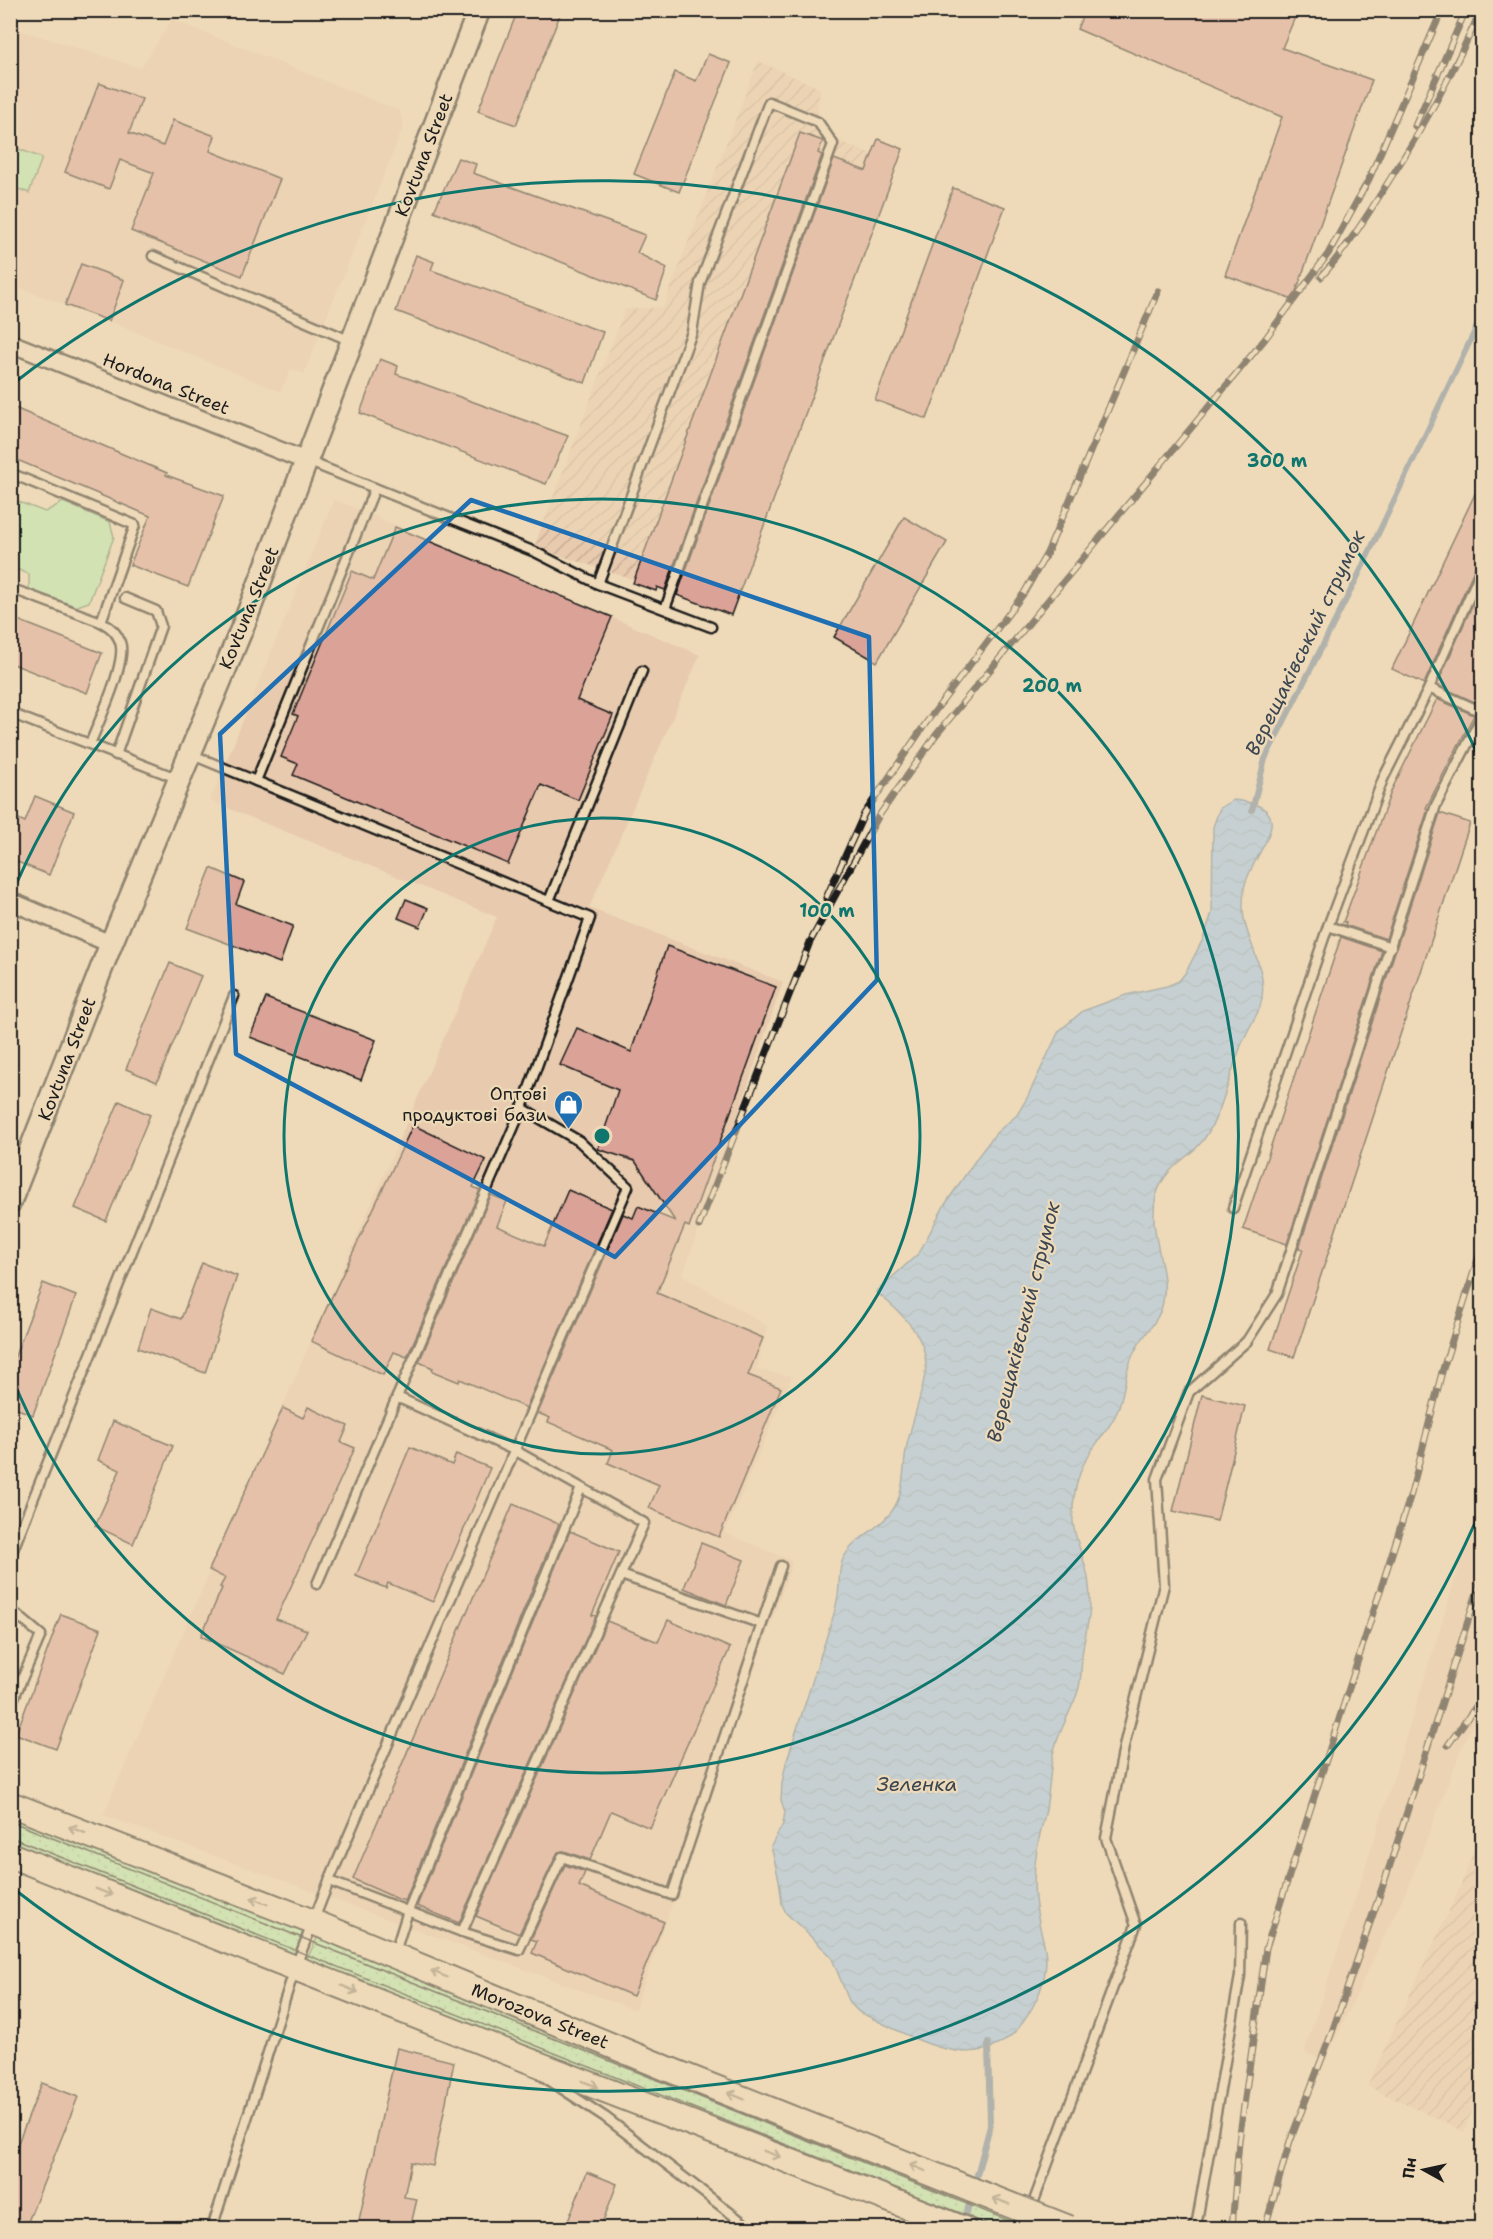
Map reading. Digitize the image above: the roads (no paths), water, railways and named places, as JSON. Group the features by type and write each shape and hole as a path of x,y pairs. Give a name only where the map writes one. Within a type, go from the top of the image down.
{"main road":[{"name":"Morozova Street","path":"10,1804 313,1922 1069,2229"},
{"path":"10,1855 517,2056 960,2227"}],"street":[{"name":"Kovtuna Street","path":"10,1202 111,944 245,621 479,10"},
{"name":"Hordona Street","path":"10,343 306,461"},
{"path":"10,901 111,944"}],"lane":[{"path":"598,584 692,332 700,283 769,102 818,122 833,144 664,609"},
{"path":"153,255 352,341"},
{"path":"306,461 535,552 598,584 711,627"},
{"path":"10,473 135,525 101,622"},
{"path":"256,781 375,488"},
{"path":"1233,1208 1328,926 1383,778 1429,688 1482,568"},
{"path":"10,588 101,622 117,635 121,653 116,674 90,744"},
{"path":"116,754 160,626 156,611 125,598"},
{"path":"549,902 642,671"},
{"path":"1429,688 1482,712"},
{"path":"10,713 179,779"},
{"path":"1024,2229 1136,1925 1106,1838 1125,1742 1164,1585 1156,1479 1189,1392 1247,1341 1277,1294 1436,805 1482,717"},
{"path":"190,754 590,918 522,1108 317,1584"},
{"path":"1328,926 1391,947"},
{"path":"10,1557 234,996"},
{"path":"212,2229 295,1968 329,1881 628,1187 579,1140 522,1108"},
{"path":"397,1397 516,1451 644,1523 462,1932"},
{"path":"394,1956 408,1911 581,1488"},
{"path":"329,1881 462,1932 519,1950 562,1857 672,1895 781,1566"},
{"path":"621,1575 762,1624"},
{"path":"10,1609 41,1635 10,1707"},
{"path":"1193,2229 1197,2221 1240,1977 1241,1923"},
{"path":"517,2056 549,2081 605,2117 750,2229"}],"water":[{"name":"Зеленка","path":"1233,800 1255,804 1267,812 1271,822 1269,834 1248,875 1243,900 1244,919 1261,973 1262,995 1260,1007 1243,1041 1214,1122 1202,1142 1172,1168 1160,1185 1156,1196 1154,1224 1164,1277 1163,1302 1156,1320 1133,1355 1117,1412 1085,1462 1076,1489 1073,1522 1085,1564 1090,1593 1090,1610 1079,1688 1054,1750 1046,1807 1035,1860 1034,1891 1046,1954 1046,1968 1036,2000 1028,2015 1006,2040 986,2049 966,2052 944,2048 900,2032 859,2012 850,2003 831,1956 786,1913 782,1904 771,1846 783,1824 785,1812 781,1800 786,1763 834,1614 841,1563 848,1551 860,1539 886,1518 900,1495 907,1445 925,1374 926,1361 919,1338 904,1317 876,1292 919,1253 944,1206 979,1155 996,1133 1017,1115 1059,1031 1083,1011 1126,995 1167,986 1179,981 1186,972 1203,939 1212,913 1213,827 1220,808"}],"waterway":[{"name":"Верещаківський струмок","path":"1252,810 1265,759 1357,578 1482,316"},
{"name":"Верещаківський струмок","path":"974,2186 990,2126 988,2043"},
{"name":"Верещаківський струмок","path":"964,2224 971,2196"}],"tram line":[{"path":"10,1821 1027,2228"},
{"path":"10,1837 996,2228"}],"railway":[{"path":"699,1226 810,942 878,817 936,735 1265,339 1328,254 1369,179 1442,10"},
{"path":"1415,126 1466,10"},
{"path":"1321,277 1359,228 1417,136 1440,95 1481,10"},
{"path":"826,898 864,814 926,723 1024,593 1047,553 1158,291"},
{"path":"1232,2228 1239,2141 1266,1948 1411,1494 1442,1372 1482,1246"},
{"path":"1265,2228 1290,2141 1331,2035 1389,1868 1482,1577"},
{"path":"1448,1745 1482,1698"}],"place":[{"name":"Оптові продуктові бази","path":"568,1130"}]}
